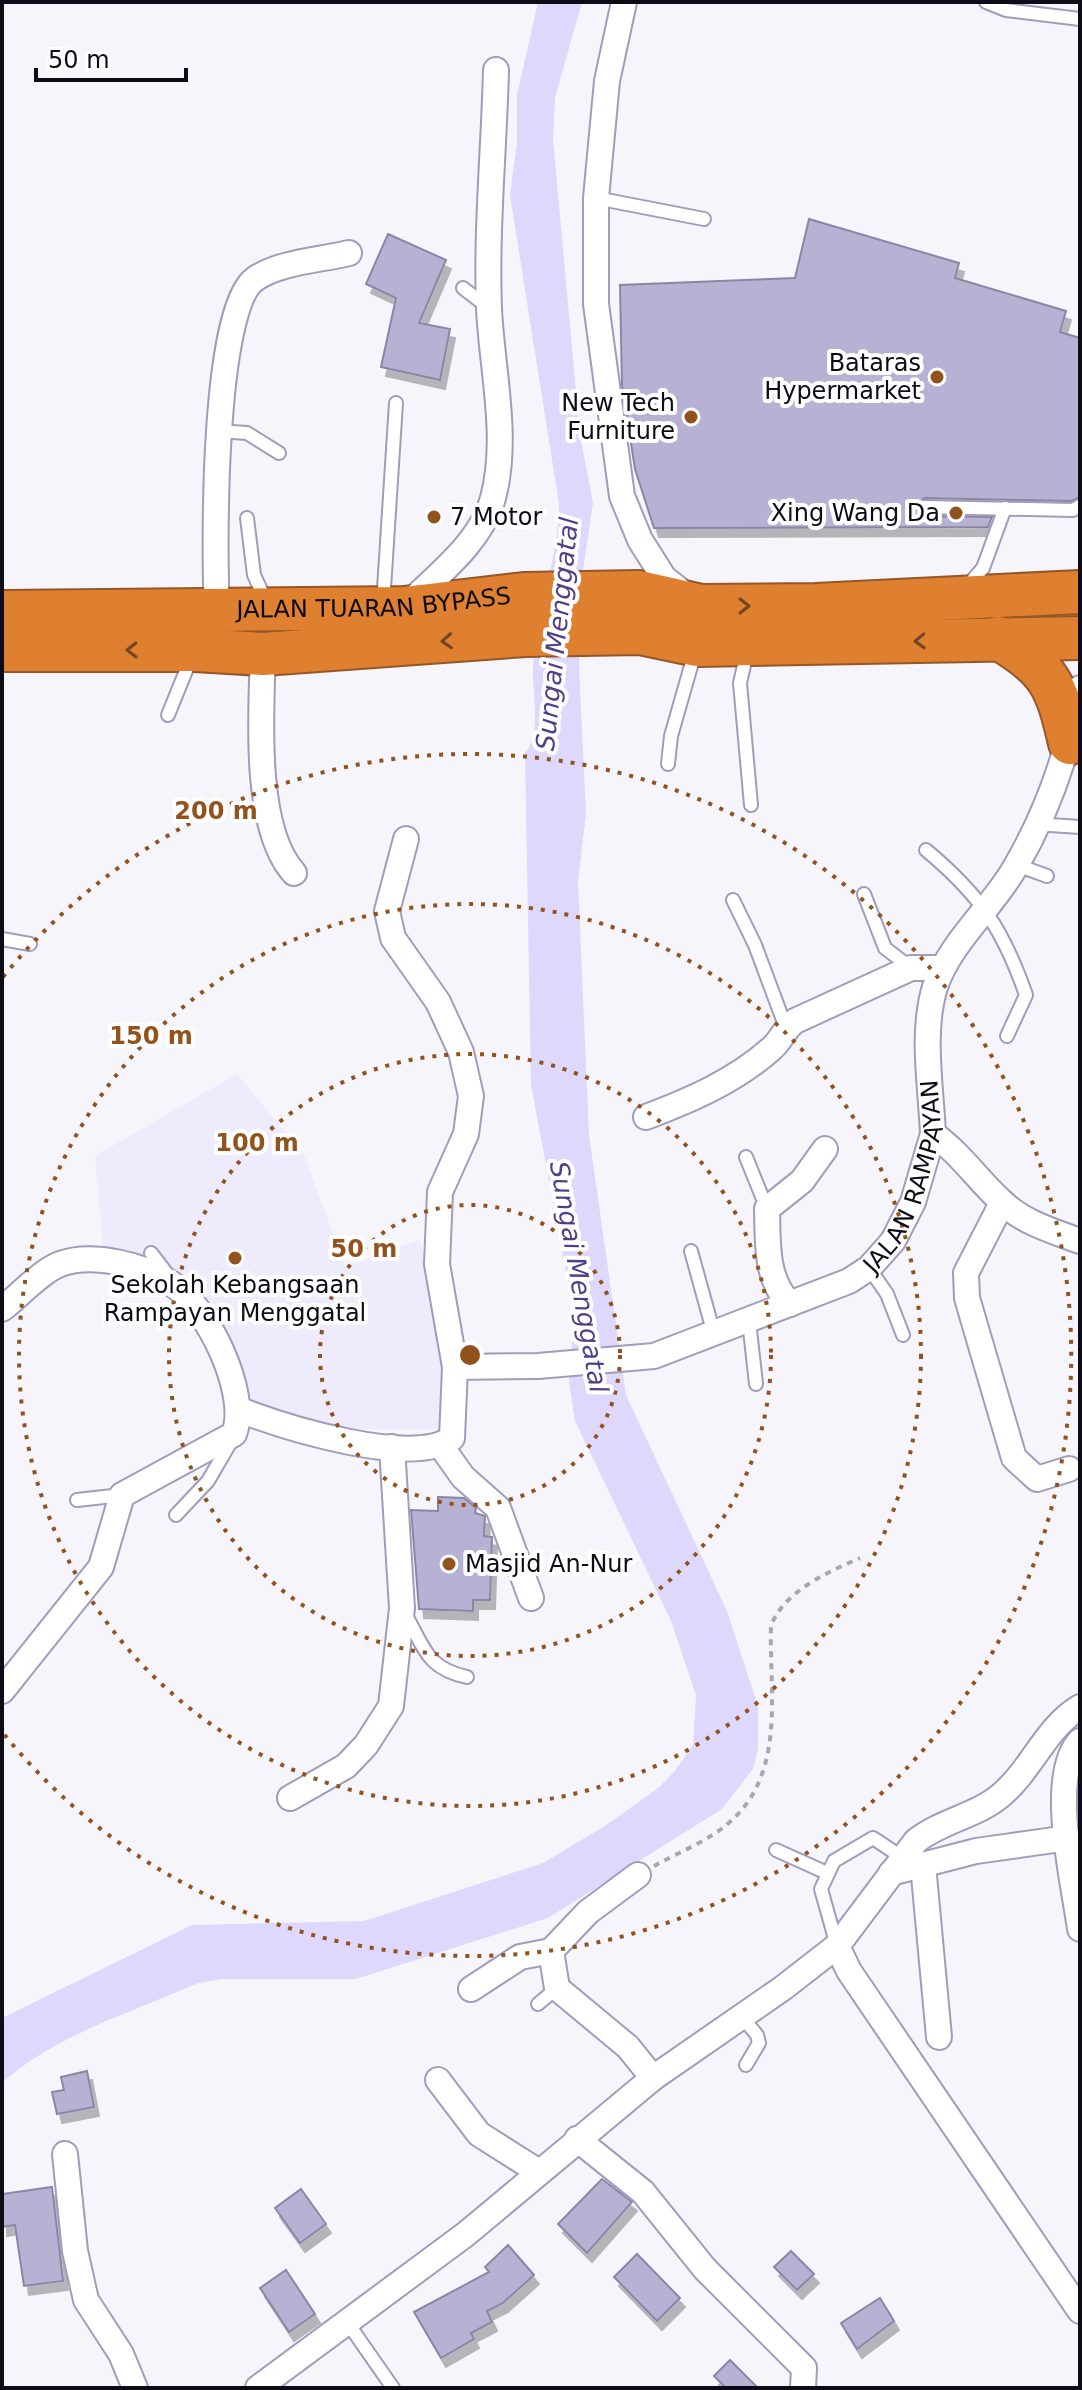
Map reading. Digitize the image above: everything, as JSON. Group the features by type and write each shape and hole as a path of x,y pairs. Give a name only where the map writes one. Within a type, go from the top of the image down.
{"highway":[{"path":"1031,597 1080,561"},
{"name":"JALAN TUARAN BYPASS","path":"9,611 393,608 524,594 639,592 699,626 749,645 1080,638"},
{"name":"JALAN TUARAN BYPASS","path":"2,650 195,650 263,654 525,635 640,633 956,600 1080,592"},
{"path":"998,638 1029,656 1046,672 1075,733"}],"street":[{"path":"624,2 607,81 596,198 596,304 622,496 640,540 699,626"},
{"path":"393,608 464,549 480,527 493,499 498,414 489,308 496,70"},
{"path":"217,610 214,557 218,431 241,296 255,279 278,270 349,253"},
{"path":"263,654 260,769 283,861 294,873"},
{"name":"JALAN RAMPAYAN","path":"455,1367 538,1366 654,1356 849,1281 899,1247 933,1134 929,1030 931,1005 942,968 1017,865 1075,733 1080,688"},
{"path":"240,1410 291,1429 392,1447 441,1446 452,1438 455,1367 437,1264 440,1192 466,1134 471,1096 461,1052 438,1002 393,938 387,911 406,839"},
{"path":"646,1117 707,1094 774,1048 786,1028 911,968 942,968"},
{"path":"933,1134 952,1147 1002,1203 1023,1218 1080,1241"},
{"path":"790,1304 780,1295 770,1266 767,1209 802,1181 825,1149"},
{"path":"1002,1203 966,1273 967,1298 1014,1458 1037,1479 1069,1469"},
{"path":"2,1309 61,1264 87,1260 137,1267 174,1284 200,1314 225,1358 240,1410 234,1434 122,1495 101,1567 2,1691"},
{"path":"441,1446 463,1477 498,1508 531,1598"},
{"path":"290,1798 346,1766 366,1745 391,1706 402,1608 392,1447"},
{"path":"258,2388 345,2319 466,2234 653,2078 837,1946 906,1865 929,1831 999,1797 1058,1725 1080,1707"},
{"path":"1080,1741 1068,1757 1066,1771 1068,1838 1080,1929"},
{"path":"906,1865 1068,1838"},
{"path":"906,1865 939,2037"},
{"path":"471,1989 520,1957 551,1951 588,1912 638,1875"},
{"path":"837,1946 857,1984 1080,2311"},
{"path":"551,1951 548,1996 628,2047 653,2078"},
{"path":"438,2080 479,2134 539,2172"},
{"path":"577,2139 643,2192 705,2269 804,2368 803,2388"},
{"path":"65,2154 75,2251 86,2300 121,2354 135,2388"}],"lane":[{"path":"986,2 1006,10 1080,19"},
{"path":"596,198 704,219"},
{"path":"463,288 489,308"},
{"path":"393,608 396,403"},
{"path":"218,431 247,433 279,453"},
{"path":"925,507 1073,510 1080,506"},
{"path":"956,600 983,568 1005,508"},
{"path":"247,518 254,575 269,609"},
{"path":"668,764 671,736 699,626"},
{"path":"749,645 740,683 751,805"},
{"path":"168,715 195,650"},
{"path":"1035,824 1080,827"},
{"path":"926,850 967,886 1009,946 1026,995 1007,1036"},
{"path":"1017,865 1047,876"},
{"path":"864,894 885,948 911,968"},
{"path":"733,900 755,945 786,1028"},
{"path":"2,939 30,944"},
{"path":"746,1157 767,1209"},
{"path":"691,1251 714,1334"},
{"path":"151,1253 174,1284"},
{"path":"869,1268 887,1294 903,1335"},
{"path":"749,1321 756,1384"},
{"path":"176,1515 208,1481 229,1450 234,1434"},
{"path":"77,1500 122,1495"},
{"path":"402,1608 435,1666 443,1672 467,1677"},
{"path":"837,1946 821,1889 827,1873 846,1851 873,1838 906,1865"},
{"path":"776,1850 827,1873"},
{"path":"742,2017 757,2035 759,2043 746,2065"},
{"path":"345,2319 393,2388"}],"path":[{"path":"638,1875 725,1826 743,1806 767,1763 772,1724 771,1626 776,1613 788,1598 860,1558"}],"shaded area":[{"name":"Sekolah Kebangsaan Rampayan Menggatal","path":"237,1074 304,1155 345,1267 419,1240 436,1284 448,1355 448,1429 332,1429 242,1399 195,1296 103,1248 95,1156"}],"water":[{"name":"Sungai Menggatal","path":"538,2 582,2 555,98 553,140 580,435 593,503 581,583 579,667 586,814 578,881 589,1135 626,1395 727,1611 758,1706 758,1750 753,1769 722,1809 548,1918 356,1979 222,1979 198,1983 70,2038 23,2066 2,2083 2,2018 192,1925 364,1921 543,1863 605,1826 658,1788 693,1745 696,1695 671,1621 575,1421 569,1382 574,1315 531,1085 525,753 535,724 535,648 555,545 559,504 510,195 517,142 517,95"}],"building":[{"path":"809,219 959,263 955,278 1066,311 1060,332 1080,338 1080,497 1071,501 925,498 917,503 918,512 924,516 992,517 988,527 654,528 635,469 622,386 620,285 795,278"},
{"path":"388,234 446,260 419,323 450,329 440,380 381,367 396,298 366,284"},
{"name":"Masjid An-Nur","path":"438,1497 464,1498 476,1508 475,1513 485,1516 484,1536 492,1537 490,1600 473,1600 473,1611 419,1609 411,1510 438,1511"},
{"path":"87,2071 94,2107 57,2114 52,2092 64,2090 61,2077"},
{"path":"602,2179 632,2202 587,2253 558,2224"},
{"path":"52,2187 63,2281 24,2286 15,2225 2,2227 2,2194"},
{"path":"301,2189 326,2224 300,2243 275,2208"},
{"path":"508,2245 534,2275 503,2303 487,2311 492,2322 471,2333 474,2339 441,2358 414,2312 489,2272 485,2267"},
{"path":"791,2251 814,2274 797,2290 774,2267"},
{"path":"637,2254 680,2298 657,2321 614,2277"},
{"path":"286,2270 315,2314 289,2332 260,2288"},
{"path":"880,2298 894,2321 857,2349 841,2323"},
{"path":"730,2360 758,2388 726,2388 714,2376"}],"place":[{"name":"Bataras Hypermarket","path":"937,377"},
{"name":"New Tech Furniture","path":"691,417"},
{"name":"Xing Wang Da","path":"956,513"},
{"name":"7 Motor","path":"434,517"},
{"name":"Sekolah Kebangsaan Rampayan Menggatal","path":"235,1258"},
{"name":"Masjid An-Nur","path":"449,1564"}]}
